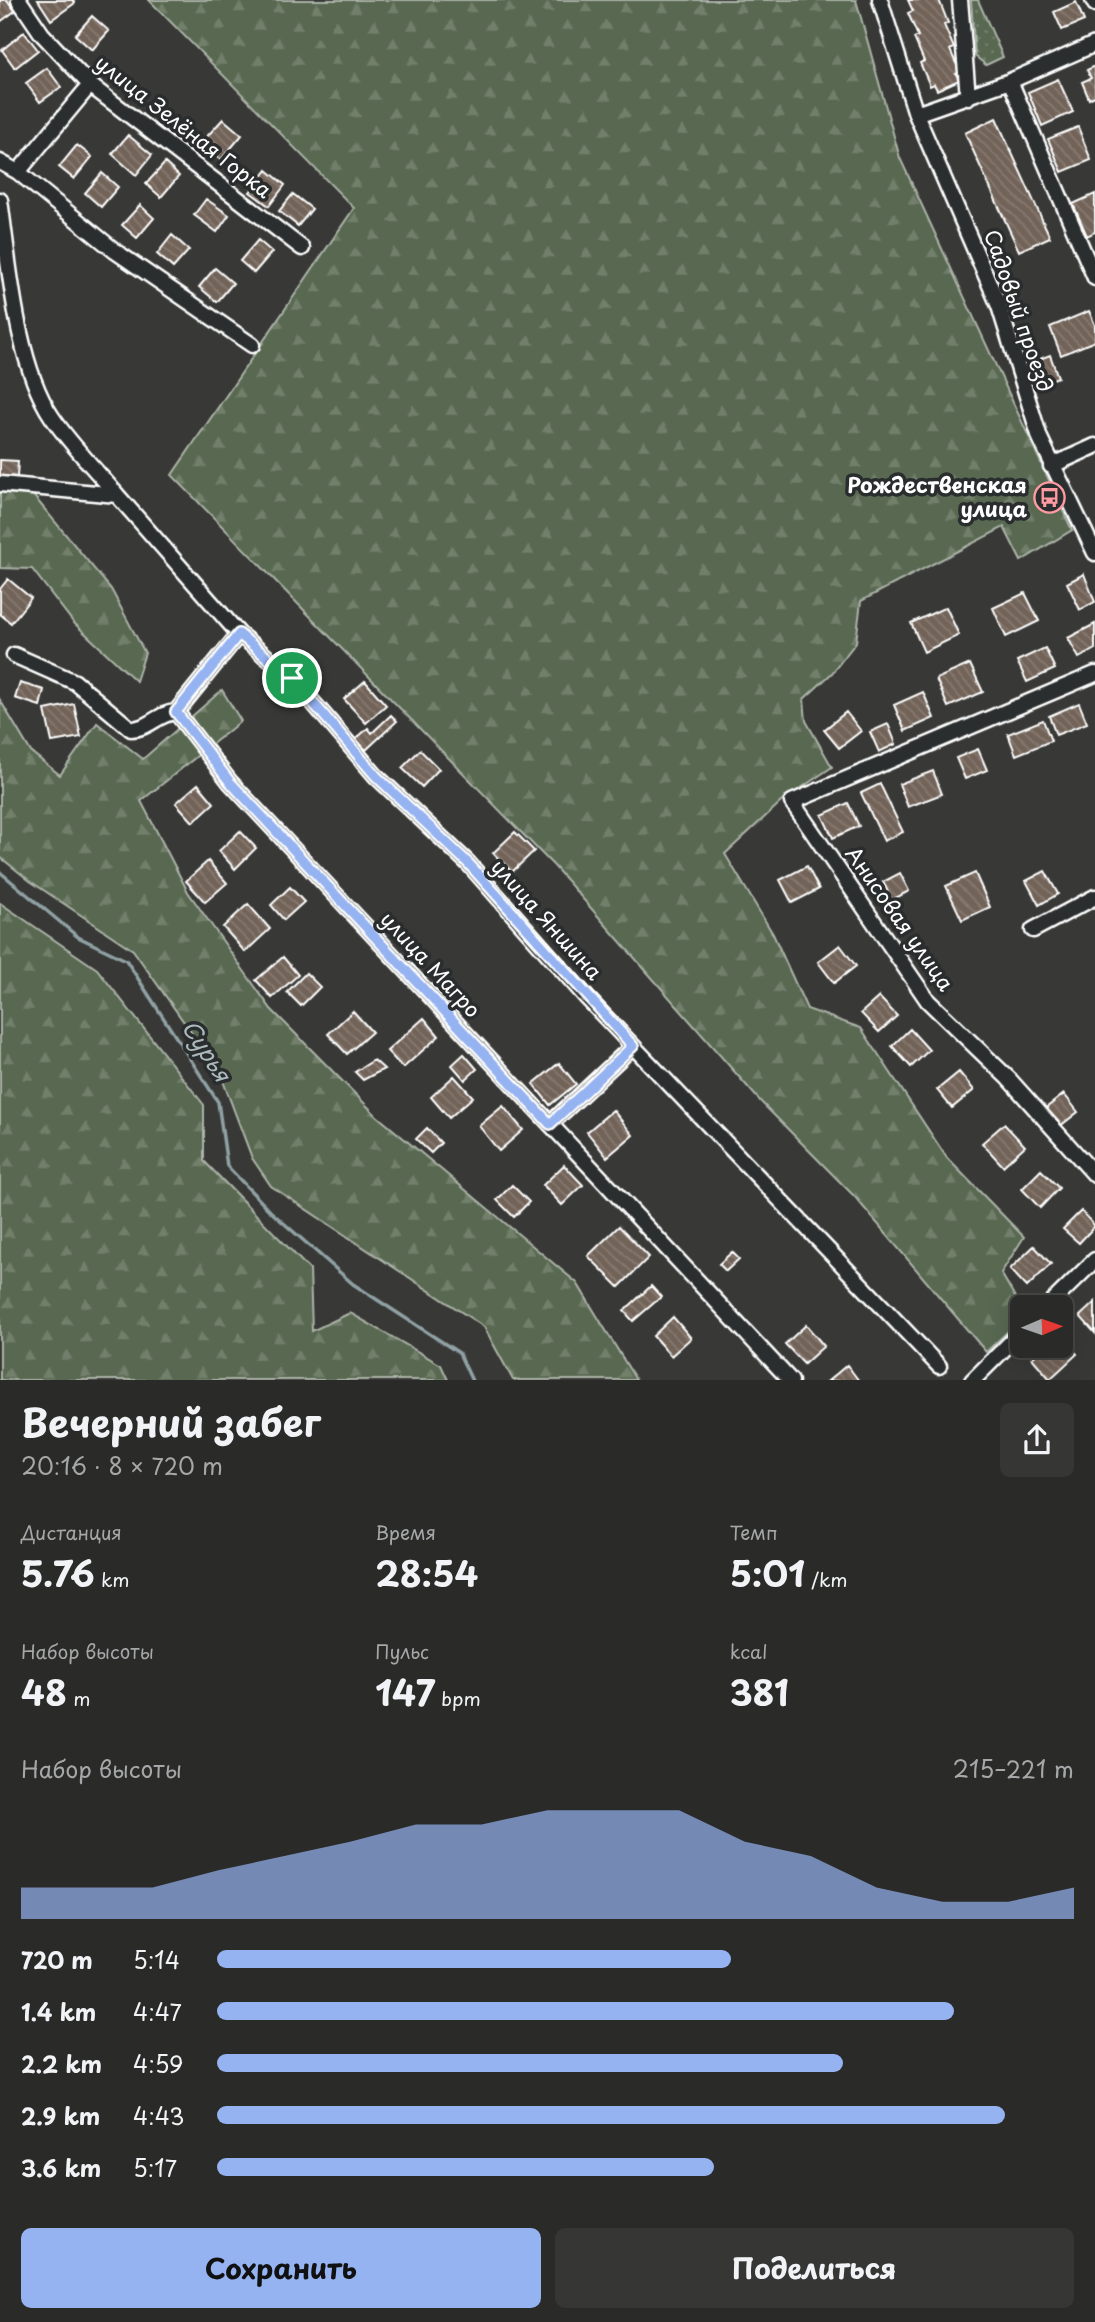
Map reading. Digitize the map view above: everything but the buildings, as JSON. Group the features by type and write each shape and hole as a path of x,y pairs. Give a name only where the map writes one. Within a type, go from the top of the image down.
{"street":[{"name":"улица Зелёная Горка","path":"19,0 42,34 90,85 302,248"},
{"name":"Садовый проезд","path":"880,0 916,114 994,294 1051,466 1095,553"},
{"path":"960,0 968,97"},
{"path":"916,114 1010,81 1095,44"},
{"path":"1010,81 1095,278"},
{"path":"18,173 90,85"},
{"path":"0,162 18,173 115,251 252,345"},
{"name":"улица Яншина","path":"0,200 14,303 27,359 51,415 239,634 292,678 376,776 468,863 633,1046 939,1366"},
{"path":"1051,466 1095,446"},
{"path":"0,484 117,495"},
{"path":"14,655 75,682 131,729 146,726 163,713 176,712 239,634"},
{"name":"Анисовая улица","path":"1095,674 792,802 928,1002 1008,1078 1095,1175"},
{"name":"улица Магро","path":"176,712 230,782 790,1380"},
{"path":"1032,930 1095,897"},
{"path":"550,1124 633,1046"},
{"path":"1059,1295 1095,1260"},
{"path":"973,1380 1010,1343"}],"green space":[{"path":"149,0 856,0 900,158 1072,530 1021,561 1004,527 861,601 856,642 832,673 804,699 806,721 832,767 782,801 725,854 773,934 807,1009 861,1028 947,1158 1024,1237 1001,1273 1014,1295 1010,1295 1010,1329 986,1352 855,1197 761,1102 554,866 172,475 354,208"},
{"path":"971,0 978,0 1003,57 986,65 975,56"},
{"path":"0,489 32,494 111,589 145,653 136,681 73,622 32,569 0,568"},
{"path":"222,690 241,721 141,801 188,892 271,1009 377,1116 577,1283 636,1380 513,1380 484,1327 271,1186 252,1158 220,1073 133,950 30,881 0,857 0,700 31,752 60,775 97,723 143,759"},
{"path":"0,903 97,969 204,1105 204,1161 310,1270 312,1331 350,1313 441,1365 448,1380 0,1380"}],"waterway":[{"name":"Сурья","path":"0,872 78,937 126,960 218,1102 227,1166 270,1211 353,1284 459,1353 472,1380"}],"place":[{"name":"Рождественская улица","path":"1050,498"}],"route":[{"path":"239,634 292,678 376,776 468,863 633,1046 550,1124 230,782 176,712 239,634"}]}
